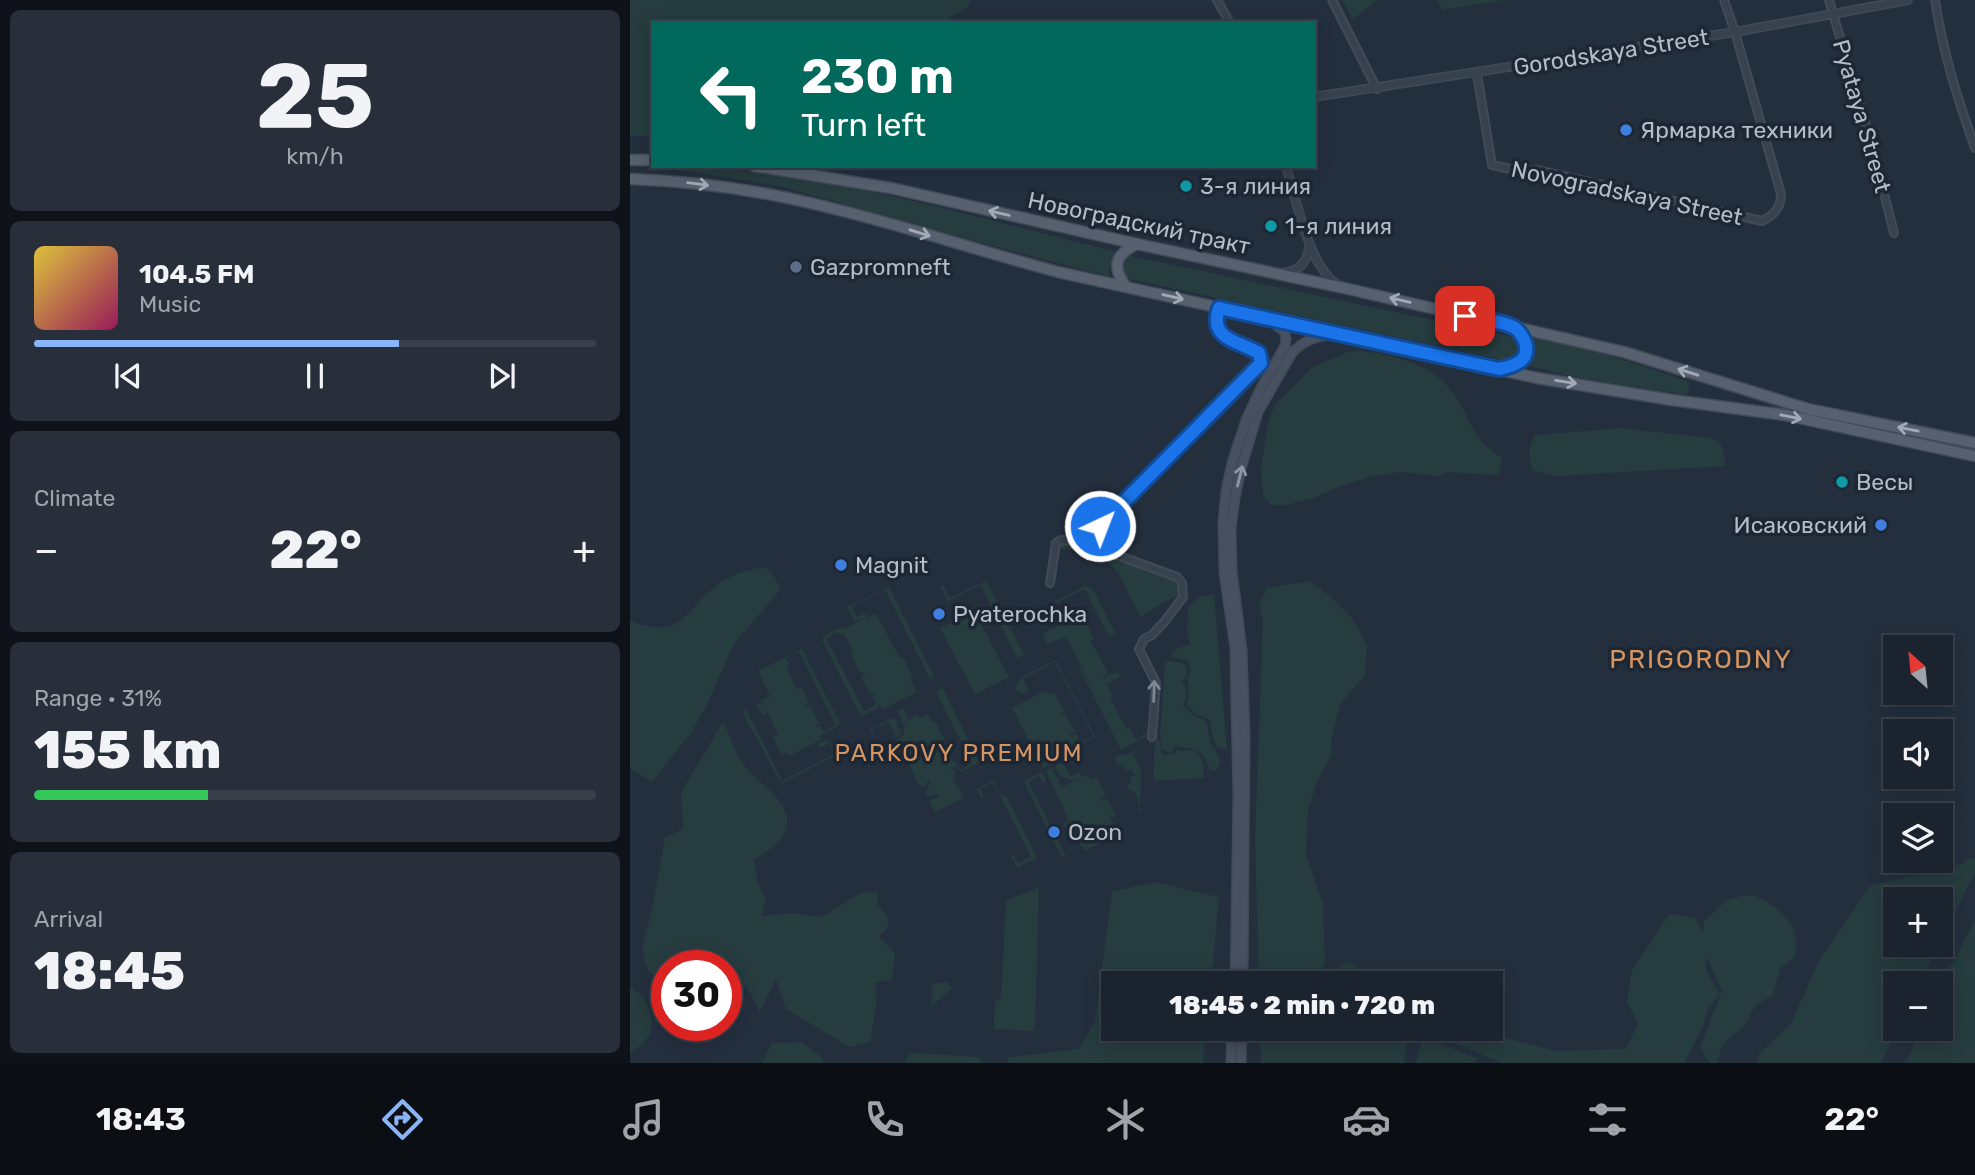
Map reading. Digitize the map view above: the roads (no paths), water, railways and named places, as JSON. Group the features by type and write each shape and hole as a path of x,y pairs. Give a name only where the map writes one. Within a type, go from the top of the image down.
{"main road":[{"path":"630,160 647,160"},
{"name":"Новоградский тракт","path":"766,168 891,188 1279,273 1624,352 1808,409 1975,443"},
{"path":"630,179 668,180 808,202 872,218 996,256 1537,378 1785,415 1975,456"},
{"path":"1126,287 1116,268 1118,258 1125,249 1137,244"},
{"path":"1234,971 1238,809 1235,648 1224,572 1223,522 1233,459 1246,420 1286,345 1284,331 1267,318"},
{"path":"1499,369 1513,367 1527,354 1522,336 1514,327"},
{"path":"1242,971 1245,735 1242,650 1232,571 1231,527 1235,498 1258,412 1292,353 1312,338 1338,334"},
{"path":"1231,1063 1232,1041"},
{"path":"1241,1063 1242,1041"}],"street":[{"path":"1217,0 1229,21"},
{"path":"1332,0 1377,89"},
{"path":"1724,0 1735,32"},
{"name":"Pyataya Street","path":"1829,0 1872,146 1894,233"},
{"name":"Gorodskaya Street","path":"1316,97 1477,74 1735,32 1908,0"},
{"path":"1935,0 1941,40 1952,83 1975,148"},
{"name":"Novogradskaya Street","path":"1477,74 1492,165 1515,170 1536,170 1762,221 1773,215 1781,203 1781,194 1735,32"},
{"path":"1287,168 1308,240 1321,269 1335,284 1344,288"},
{"path":"1279,273 1291,272 1301,267 1309,252 1308,240"},
{"path":"1084,543 1261,363 1259,353 1227,339 1222,333 1217,320 1219,308"},
{"path":"1050,583 1056,544 1061,540 1084,543 1177,577 1182,583 1183,597 1152,635 1140,643 1139,649 1156,683 1152,737"}],"place":[{"name":"Ярмарка техники","path":"1626,130"},
{"name":"3-я линия","path":"1186,186"},
{"name":"1-я линия","path":"1271,226"},
{"name":"Gazpromneft","path":"796,267"},
{"name":"Весы","path":"1842,482"},
{"name":"Исаковский","path":"1881,525"},
{"name":"Magnit","path":"841,565"},
{"name":"Pyaterochka","path":"939,614"},
{"name":"Ozon","path":"1054,832"}],"district":[{"name":"PRIGORODNY","path":"1701,659"},
{"name":"PARKOVY PREMIUM","path":"959,753"}]}
